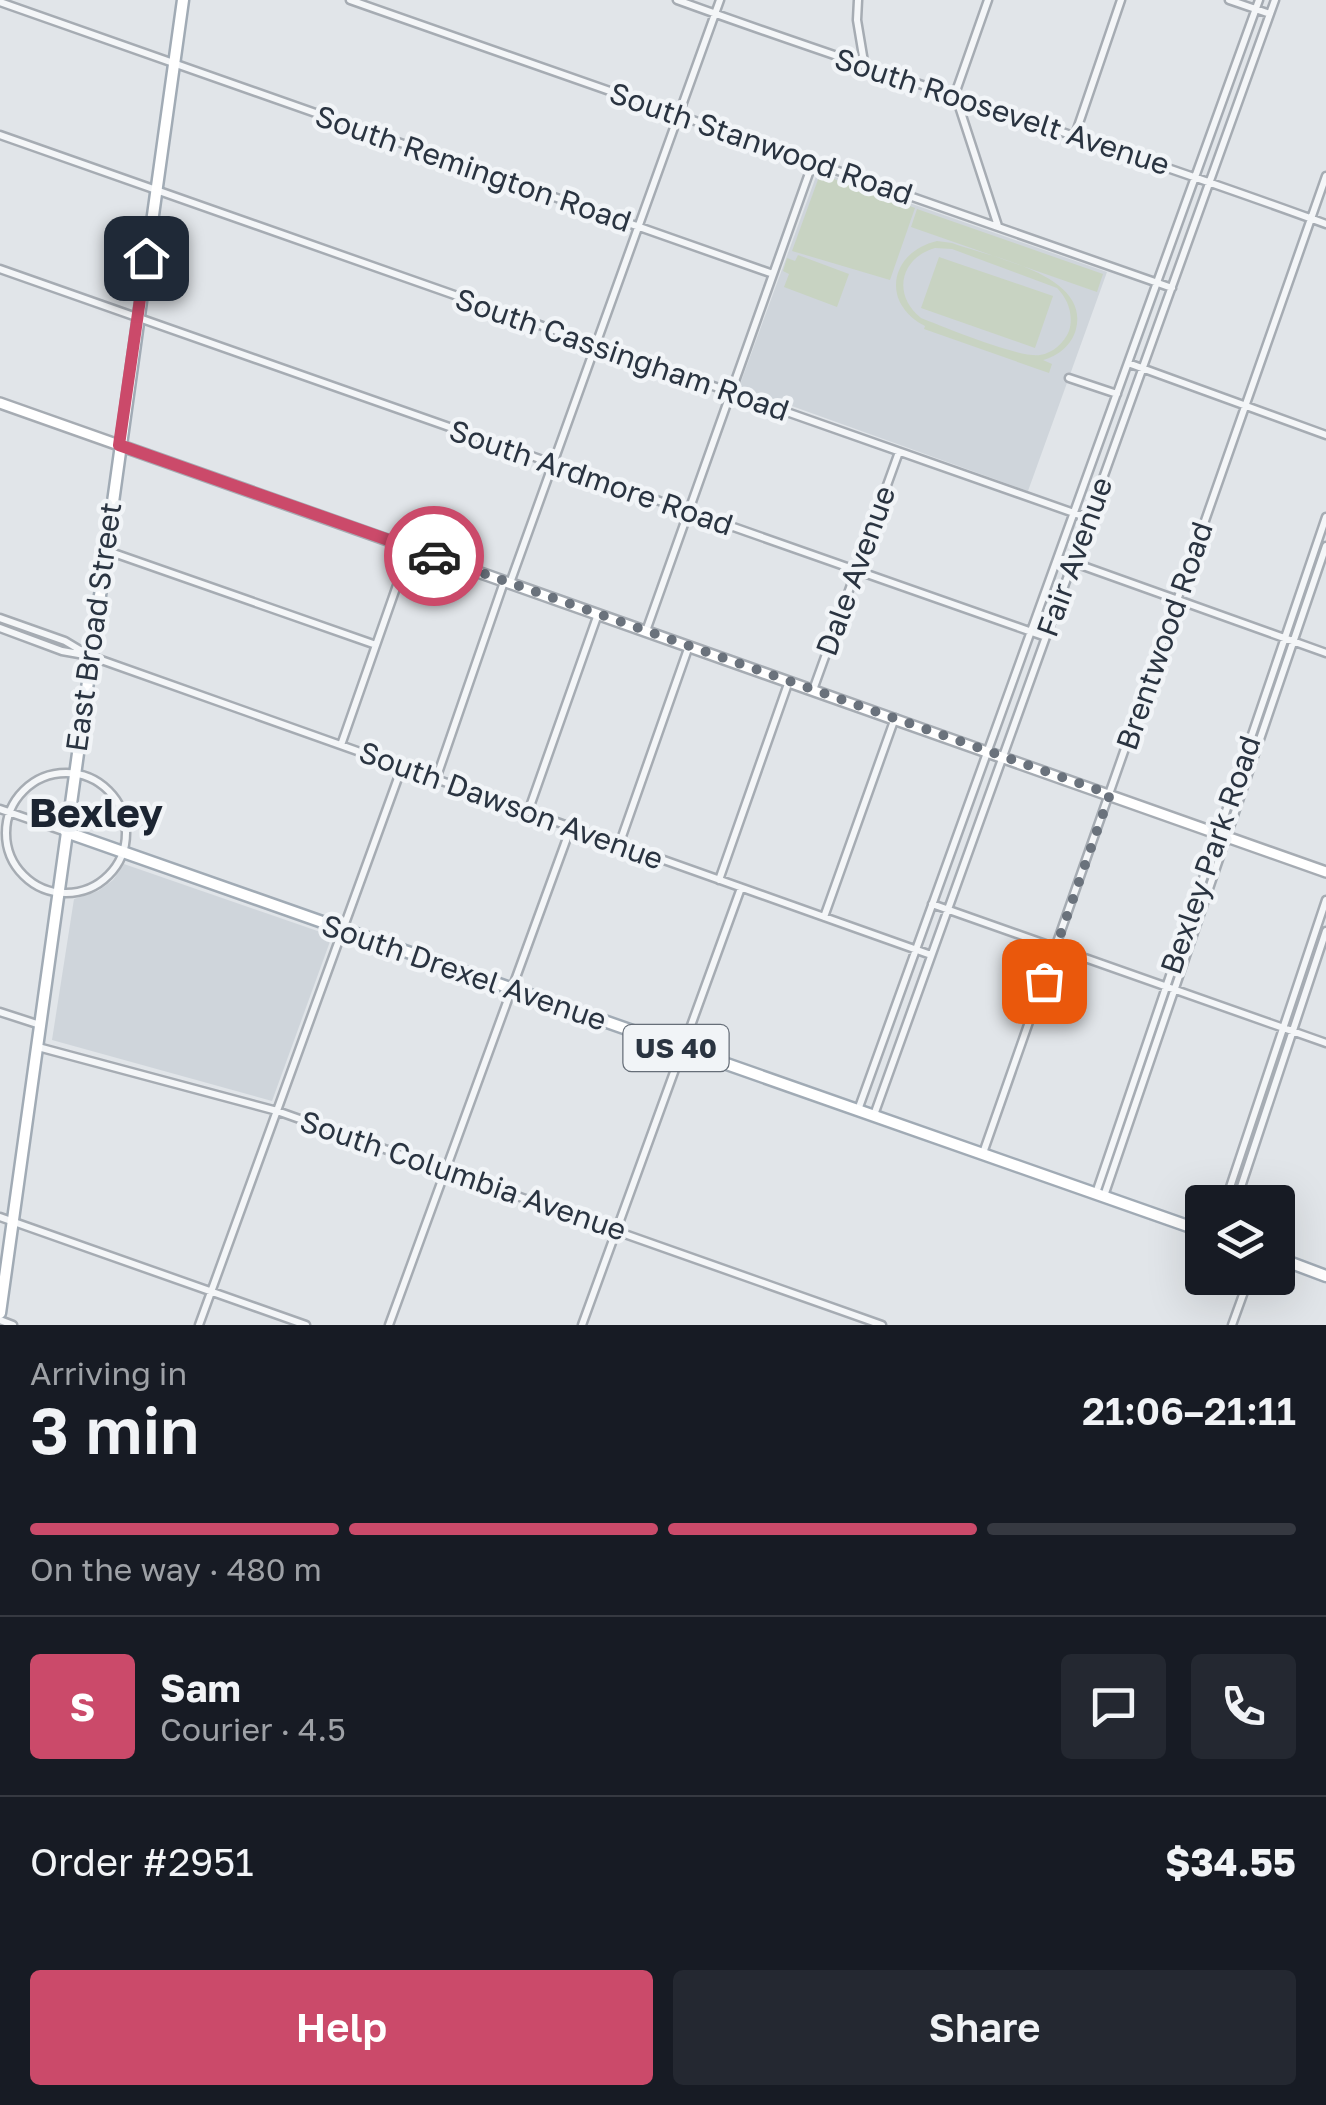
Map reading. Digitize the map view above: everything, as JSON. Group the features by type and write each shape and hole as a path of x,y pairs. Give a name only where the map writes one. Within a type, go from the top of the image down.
{"main road":[{"name":"East Broad Street","path":"0,1317 183,0"},
{"name":"South Drexel Avenue","path":"66,832 1185,1225"},
{"path":"1295,1264 1326,1276"}],"street":[{"name":"South Stanwood Road","path":"350,0 1172,288"},
{"name":"South Roosevelt Avenue","path":"677,0 1326,224"},
{"path":"436,779 720,0"},
{"path":"858,0 865,68"},
{"path":"988,0 956,98 998,227"},
{"path":"1075,135 1122,0"},
{"path":"1229,0 1257,4 1270,14"},
{"name":"Fair Avenue","path":"874,1114 1275,0"},
{"name":"South Remington Road","path":"0,2 773,274"},
{"name":"Fair Avenue","path":"858,1110 1257,4"},
{"name":"South Cassingham Road","path":"0,135 1088,518"},
{"path":"646,631 813,162"},
{"name":"Brentwood Road","path":"983,1153 1326,176"},
{"name":"South Ardmore Road","path":"0,269 1046,637"},
{"path":"1128,363 1326,435"},
{"path":"1069,378 1116,394"},
{"path":"0,403 1326,872"},
{"name":"Dale Avenue","path":"813,690 899,452"},
{"name":"Bexley Park Road","path":"1100,1194 1289,640 1326,517"},
{"name":"Bexley Park Road","path":"1289,640 1326,546"},
{"path":"341,745 410,548"},
{"path":"104,549 376,645"},
{"path":"1058,556 1326,653"},
{"path":"528,812 598,614"},
{"path":"0,618 66,641 90,656"},
{"path":"0,628 62,651 90,656"},
{"path":"620,845 689,646"},
{"name":"South Dawson Avenue","path":"90,656 932,955"},
{"name":"Dale Avenue","path":"719,880 789,681"},
{"path":"824,917 895,718"},
{"path":"199,1325 402,767"},
{"path":"74,773 98,781 120,807 126,828 123,852 113,870 97,884 78,892 57,892 32,883 14,864 6,838 10,812 21,793 37,780 74,773"},
{"path":"0,809 66,832"},
{"path":"390,1325 571,827"},
{"path":"582,1325 741,888"},
{"path":"1231,1185 1326,900"},
{"path":"932,904 1326,1043"},
{"path":"1242,1185 1326,931"},
{"path":"0,1012 40,1025"},
{"name":"South Columbia Avenue","path":"37,1046 277,1111 882,1325"},
{"path":"0,1217 306,1325"},
{"path":"1232,1325 1243,1295"},
{"path":"0,1317 13,1325"}],"shaded area":[{"path":"818,171 1107,272 1028,491 739,387"},
{"path":"124,864 332,936 272,1101 52,1040 74,899 98,891 113,880"}],"green space":[{"path":"820,174 915,208 890,280 792,251"},
{"path":"917,209 1103,274 1097,292 911,227"},
{"path":"937,241 952,243 1012,262 1053,281 1068,294 1076,310 1076,329 1064,349 1043,360 1052,364 1049,373 924,329 901,305 896,279 909,256","holes":["935,248 952,249 1057,288 1067,302 1071,319 1061,343 1045,354 1030,355 921,318 912,309 903,288 908,268 923,253"]},
{"path":"798,255 849,274 837,307 784,287 789,274 783,271 787,258 795,261"},
{"path":"939,257 1053,296 1035,348 921,308"}],"way so far":[{"path":"434,556 1110,794 1044,981"}],"district":[{"name":"Bexley","path":"96,813"}],"route":[{"path":"146,258 119,445 434,556"}]}
